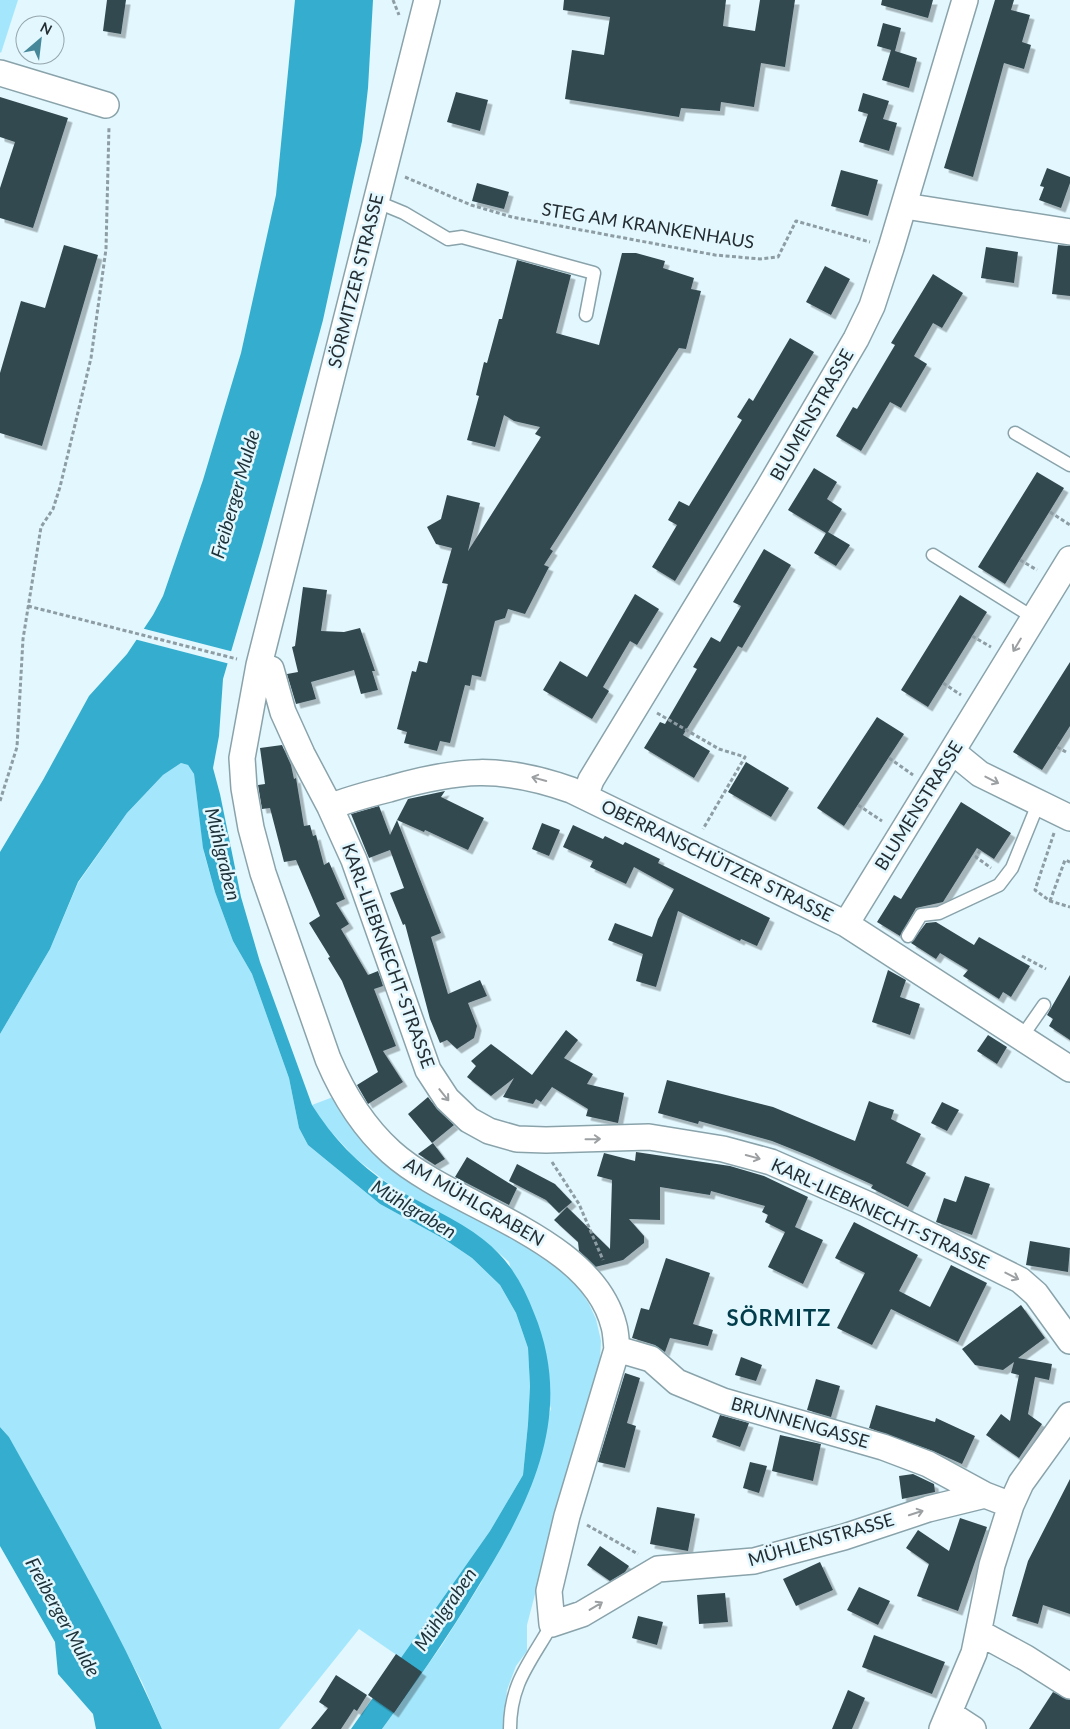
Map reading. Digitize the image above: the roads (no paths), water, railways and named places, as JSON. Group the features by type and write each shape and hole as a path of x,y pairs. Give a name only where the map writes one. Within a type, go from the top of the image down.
{"street":[{"name":"SÖRMITZER STRASSE","path":"252,663 286,562 375,201 428,0"},
{"name":"BLUMENSTRASSE","path":"585,796 592,780 856,340 872,306 891,248 965,0"},
{"path":"0,73 106,105"},
{"path":"904,206 1070,232"},
{"name":"BLUMENSTRASSE","path":"846,924 1070,559"},
{"name":"KARL-LIEBKNECHT-STRASSE","path":"252,663 270,669 283,712 354,860 428,1070 439,1089 469,1120 489,1130 517,1139 650,1137 723,1149 771,1162 869,1205 1020,1280 1036,1294 1070,1341"},
{"name":"AM MÜHLGRABEN","path":"252,663 242,758 244,788 251,828 266,882 339,1085 359,1117 392,1153 434,1182 549,1246 565,1258 592,1285 605,1304 614,1326 616,1349 567,1516 550,1591 552,1624"},
{"path":"953,752 980,774 1065,816"},
{"name":"OBERRANSCHÜTZER STRASSE","path":"330,807 442,775 476,771 532,777 585,796 846,924 1070,1069"},
{"name":"BRUNNENGASSE","path":"616,1349 651,1359 677,1382 723,1401 910,1457 928,1464 985,1495"},
{"path":"973,1729 946,1721 980,1634 992,1565 1011,1505 1021,1483 1070,1415"},
{"path":"985,1495 1011,1505"},
{"name":"MÜHLENSTRASSE","path":"552,1624 582,1614 658,1568 754,1561 844,1537 928,1509 985,1495"},
{"path":"980,1634 1026,1658 1070,1686"}],"lane":[{"path":"375,201 404,213 448,239 462,236 594,273 586,315"},
{"path":"1015,433 1070,466"},
{"path":"932,555 1034,618"},
{"path":"908,936 921,915 939,913 999,885 1012,868 1038,804"},
{"path":"1021,1038 1044,1004"},
{"path":"510,1729 511,1701 518,1681 552,1624"}],"water":[{"path":"295,0 373,0 368,88 362,141 323,320 262,546 223,679 219,736 213,768 241,897 260,962 312,1105 346,1150 367,1169 390,1185 473,1232 493,1248 508,1264 520,1282 534,1313 546,1351 550,1387 548,1423 541,1457 529,1491 514,1524 454,1626 382,1729 351,1729 490,1531 523,1475 530,1386 528,1348 516,1313 500,1285 472,1258 444,1239 380,1204 308,1145 299,1128 289,1078 252,974 233,941 215,892 203,848 194,774 188,765 181,763 163,775 127,813 78,882 50,949 0,1034 0,852 43,780 89,696 127,654 153,615 163,596 203,480 241,353 276,195"},
{"name":"Freiberger Mulde","path":"0,1427 9,1437 89,1581 127,1654 162,1729 96,1729 93,1714 58,1674 55,1642 0,1546"}],"district":[{"name":"SÖRMITZ","path":"779,1318"}],"water label":[{"name":"Mühlgraben","path":"223,854"},
{"name":"Mühlgraben","path":"414,1209"},
{"name":"Mühlgraben","path":"445,1609"}]}
